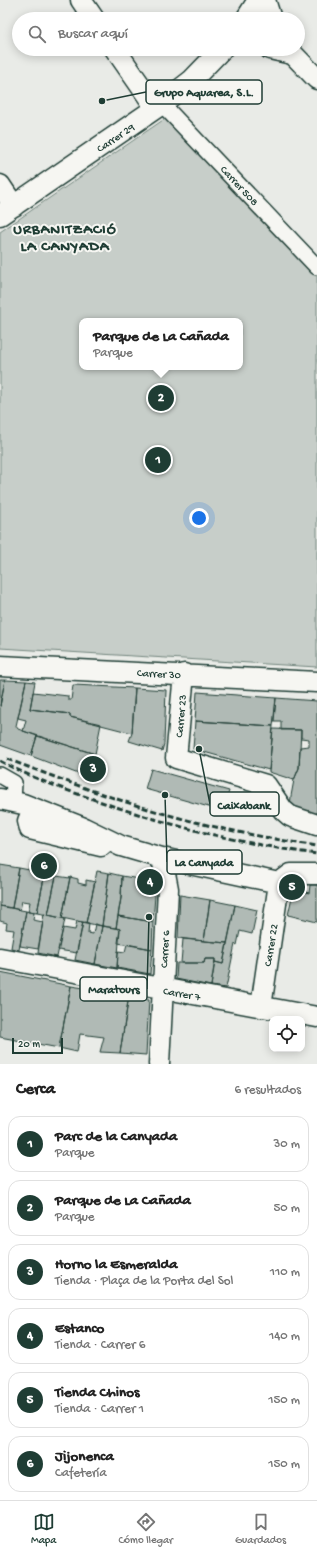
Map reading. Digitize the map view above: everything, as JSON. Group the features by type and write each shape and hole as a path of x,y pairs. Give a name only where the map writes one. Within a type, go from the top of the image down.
{"street":[{"path":"81,0 89,12"},
{"path":"250,12 258,0"},
{"path":"265,0 269,12"},
{"path":"120,56 159,106"},
{"name":"Carrer 29","path":"7,210 159,106 192,80 215,56"},
{"path":"294,56 317,79"},
{"name":"Carrer 508","path":"159,106 317,267"},
{"path":"0,185 7,210"},
{"name":"Carrer 30","path":"0,666 184,674 317,682"},
{"name":"Carrer 23","path":"184,674 176,758 266,785 283,810 290,816 317,825"},
{"path":"0,774 14,783 7,800 84,828 121,846 162,858 279,883 291,874 317,874"},
{"name":"Carrer 6","path":"159,1064 168,889 162,858"},
{"name":"Carrer 22","path":"261,1007 279,883"},
{"name":"Carrer 7","path":"0,958 317,1017"}],"shaded area":[{"path":"166,118 317,271 317,667 0,648 0,232"}],"building":[{"path":"0,680 5,680 0,706"},
{"path":"5,680 26,681 16,726 18,729 37,736 31,756 0,745 0,706"},
{"path":"26,681 35,682 30,709 70,714 70,717 101,724 95,754 23,731 26,720 18,718"},
{"path":"73,685 135,688 132,733 70,717 70,714 30,709 33,692 68,696 68,700 71,700"},
{"path":"135,688 166,690 164,744 162,751 129,741 132,733"},
{"path":"197,692 276,698 273,726 195,721"},
{"path":"276,698 317,701 317,816 290,809 294,780 299,768 300,747 309,746 309,739 301,738 301,730 281,730 281,721 274,721"},
{"path":"195,721 273,726 269,770 193,749"},
{"path":"273,729 301,730 299,768 294,780 269,772"},
{"path":"37,736 95,754 89,778 31,756"},
{"path":"151,769 229,791 223,811 145,789"},
{"path":"0,865 19,868 12,908 0,906"},
{"path":"19,868 45,873 37,913 28,912 30,902 22,901 20,910 12,908"},
{"path":"97,871 109,873 102,926 86,923"},
{"path":"45,873 56,876 48,915 37,913"},
{"path":"109,873 122,876 121,898 116,928 102,926"},
{"path":"56,876 70,878 62,918 48,915"},
{"path":"122,876 156,882 153,922 118,916"},
{"path":"70,877 78,879 78,883 86,885 86,880 95,882 86,923 62,918"},
{"path":"310,885 317,885 317,922 288,915 294,888 309,893"},
{"path":"180,895 210,900 204,941 178,938"},
{"path":"210,900 235,905 227,943 204,941"},
{"path":"235,905 257,910 252,934 240,931 237,945 235,944 226,988 211,986 215,962 223,964"},
{"path":"0,906 26,911 19,950 11,948 14,930 6,929 7,923 0,921"},
{"path":"26,911 34,913 33,920 43,922 38,949 20,946"},
{"path":"44,914 65,919 57,957 38,953"},
{"path":"118,916 153,922 152,949 118,943 120,929 116,928"},
{"path":"77,921 83,922 77,953 58,950 63,928 75,930"},
{"path":"83,922 89,923 88,933 93,934 95,924 102,926 95,964 75,960"},
{"path":"102,926 120,929 117,968 95,964"},
{"path":"183,939 227,943 223,964 215,962 215,959 205,959 204,963 181,963"},
{"path":"127,944 152,949 150,974 117,968 118,951 125,952"},
{"path":"205,959 215,959 211,986 176,979 177,963 204,963"},
{"path":"0,972 71,986 59,1048 0,1037"},
{"path":"71,986 129,995 120,1053 100,1052 104,1037 80,1034 77,1052 59,1048"},
{"path":"129,995 149,1000 146,1055 120,1053"}],"railway":[{"path":"7,759 125,802 163,813 229,830 317,846"},
{"path":"0,761 55,786 174,825 259,845 317,854"}],"place":[{"name":"Grupo Aquarea, S.L.","path":"102,101"},
{"name":"Parque de La Cañada","path":"161,398"},
{"name":"Parc de la Canyada","path":"158,460"},
{"name":"Caixabank","path":"199,749"},
{"name":"Horno la Esmeralda","path":"93,769"},
{"name":"La Canyada","path":"165,795"},
{"name":"Jijonenca","path":"44,866"},
{"name":"Estanco","path":"150,882"},
{"name":"Tienda Chinos","path":"292,887"},
{"name":"Maratours","path":"149,917"}],"district":[{"name":"URBANITZACIÓ LA CANYADA","path":"65,236"}]}
